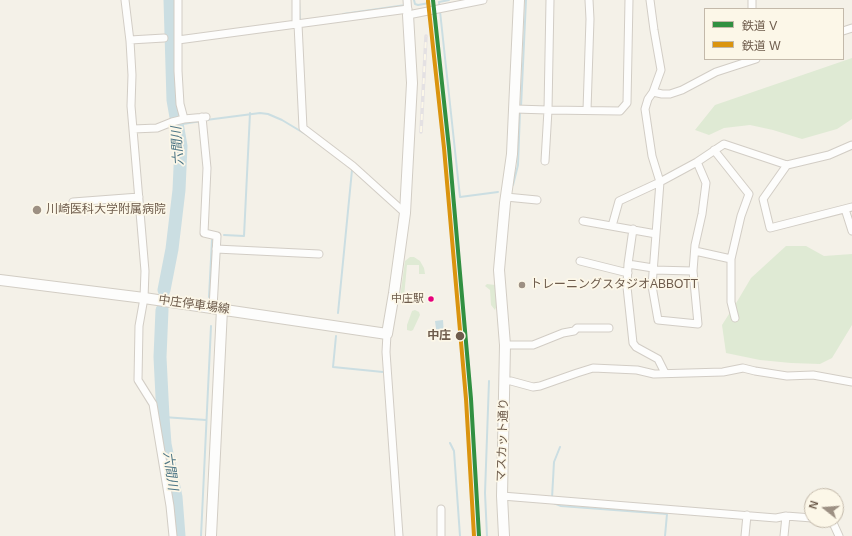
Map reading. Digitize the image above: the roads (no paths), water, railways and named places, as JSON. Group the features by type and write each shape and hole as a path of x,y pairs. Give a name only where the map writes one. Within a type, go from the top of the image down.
{"street":[{"path":"124,0 130,40 132,75 132,129 145,271 144,298 139,326 138,380 153,404 170,506 172,536"},
{"path":"178,0 180,104 183,120"},
{"path":"296,0 303,128 353,166 405,213"},
{"path":"178,38 298,23 407,7 439,8 483,0"},
{"name":"マスカット通り","path":"504,536 502,496 505,345 499,270 506,197 519,109 519,0"},
{"path":"545,161 548,110 550,0"},
{"path":"587,110 590,19 589,0"},
{"path":"519,109 620,111 627,103 629,0"},
{"path":"650,0 661,70 645,109 652,156 660,182 652,286 658,320 698,324 694,272 695,251 706,183 697,162"},
{"path":"399,536 386,352 387,334 405,213 412,83 407,7"},
{"path":"130,40 164,38"},
{"path":"653,92 670,94 682,90 716,72 753,60"},
{"path":"132,129 157,128 172,122 204,119 207,168 204,233 217,236 217,309 211,536"},
{"path":"612,226 619,201 660,182 697,162 724,144 787,165 829,155 852,145"},
{"path":"714,150 748,194 736,234 731,259 730,296 735,318"},
{"path":"787,165 763,199 770,228 848,208 852,231"},
{"path":"73,202 138,197"},
{"path":"506,197 537,200"},
{"path":"584,221 656,234"},
{"path":"633,230 628,264 627,287 633,343 636,347 658,359 665,373"},
{"path":"216,249 319,254"},
{"path":"695,251 731,259"},
{"path":"580,261 628,273"},
{"path":"628,264 653,269 694,272"},
{"name":"中庄停車場線","path":"0,280 144,298 387,334"},
{"path":"505,345 533,345 563,333 574,331 577,328 609,328"},
{"path":"505,381 511,381 534,387 593,368 637,370 654,374 723,372 743,368 787,376 813,375 852,382"},
{"path":"502,496 776,518 786,516 804,517"},
{"path":"441,509 441,536"},
{"path":"745,536 748,515"},
{"path":"784,536 786,516"}],"waterway":[{"name":"六間川","path":"164,290 172,249 179,190 181,146 173,100 170,0"},
{"path":"414,0 415,4 418,5 429,3"},
{"path":"439,2 449,0"},
{"path":"521,107 526,0"},
{"path":"299,1 300,23"},
{"path":"439,2 460,197 498,192"},
{"path":"343,14 406,5"},
{"name":"六間川","path":"171,38 176,37"},
{"path":"513,185 518,165 520,111"},
{"path":"224,235 244,236 250,113"},
{"path":"206,120 260,113 268,114 282,120 307,135"},
{"path":"177,125 201,121"},
{"path":"338,313 352,170"},
{"path":"209,297 212,240"},
{"name":"六間川","path":"162,310 160,357 165,444 176,497 179,536"},
{"path":"201,536 211,326"},
{"path":"336,336 333,367 383,372"},
{"path":"487,536 485,493 489,381"},
{"path":"163,417 206,420"},
{"path":"450,443 454,451 460,536"},
{"path":"552,498 554,462 560,447"},
{"path":"551,502 561,506 667,514 665,536"}],"railway":[{"path":"421,132 426,36"}],"rail line":[{"name":"V","path":"433,0 449,148 471,399 479,536"},
{"name":"W","path":"428,1 444,148 466,399 474,536"}],"place":[{"name":"川崎医科大学附属病院","path":"37,210"},
{"name":"トレーニングスタジオABBOTT","path":"522,285"},
{"name":"中庄駅","path":"431,299"},
{"name":"中庄","path":"460,336"}]}
